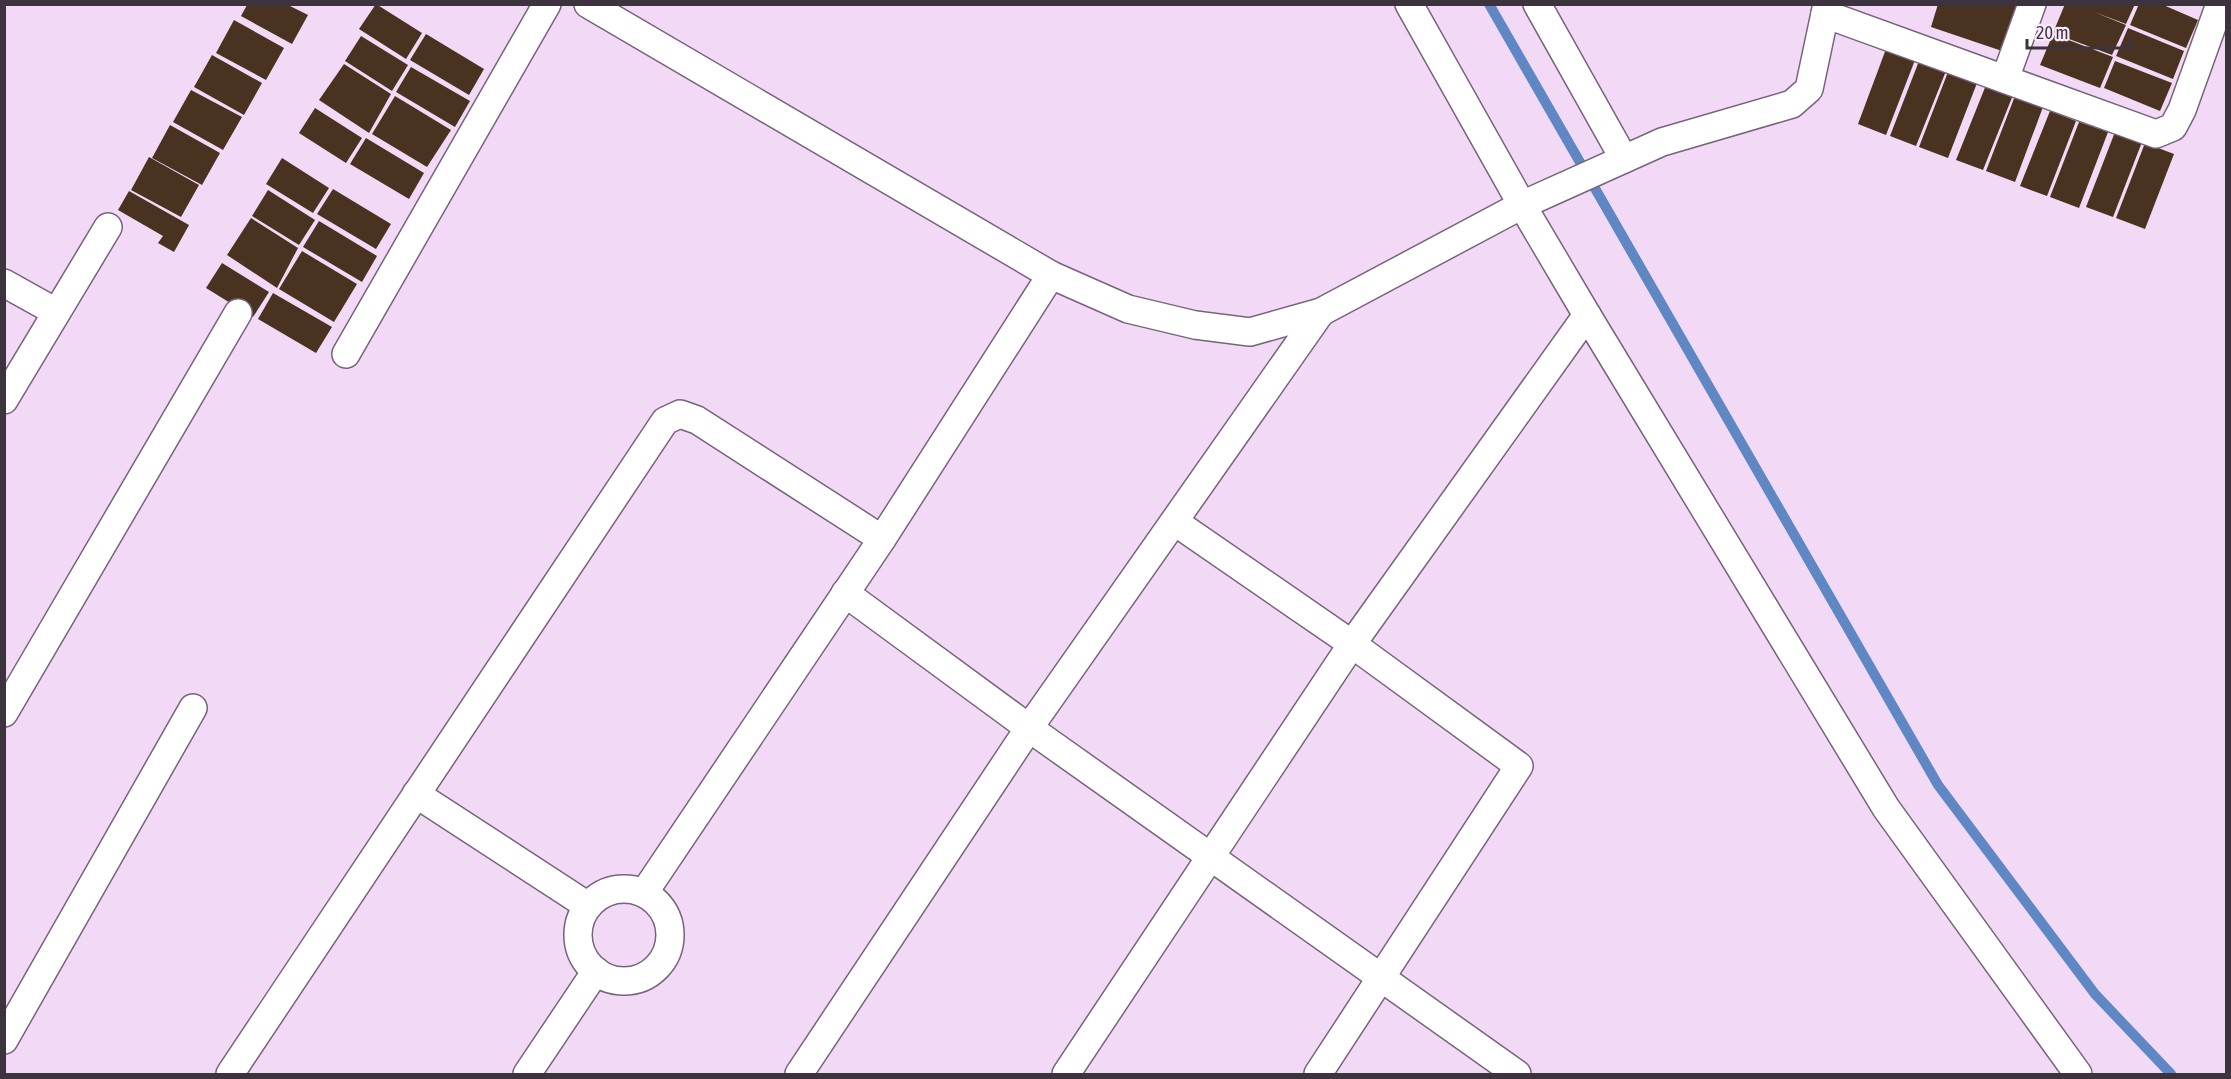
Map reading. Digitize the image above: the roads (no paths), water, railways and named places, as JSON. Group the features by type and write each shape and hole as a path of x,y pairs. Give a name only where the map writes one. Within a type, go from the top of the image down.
{"street":[{"path":"346,354 548,4"},
{"path":"588,4 1051,275 1128,309 1195,325 1250,332 1321,312 1522,205 1662,142 1792,104 1809,89 1826,9 2005,79 2156,134 2173,127 2182,110 2220,4"},
{"path":"1408,4 1587,315 1886,808 2078,1074"},
{"path":"1537,4 1616,163"},
{"path":"2005,79 2032,4"},
{"path":"4,399 108,226"},
{"path":"644,893 882,539 1051,275"},
{"path":"4,283 56,312"},
{"path":"799,1074 1029,728 1321,312"},
{"path":"4,713 238,313"},
{"path":"1066,1074 1352,644 1587,315"},
{"path":"230,1074 665,421 680,414 697,420 882,539"},
{"path":"1175,522 1352,644 1519,766 1318,1074"},
{"path":"845,593 1029,728 1517,1074"},
{"path":"4,1040 193,708"},
{"path":"416,794 588,906"},
{"path":"628,889 644,893 656,901 666,914 671,929 670,945 664,959 653,971 639,979 624,981 609,978 596,971 586,961 580,948 578,933 581,918 588,906 599,896 612,890 628,889"},
{"path":"527,1074 596,971"}],"waterway":[{"path":"1489,4 1938,785 2095,994 2171,1074"}]}
